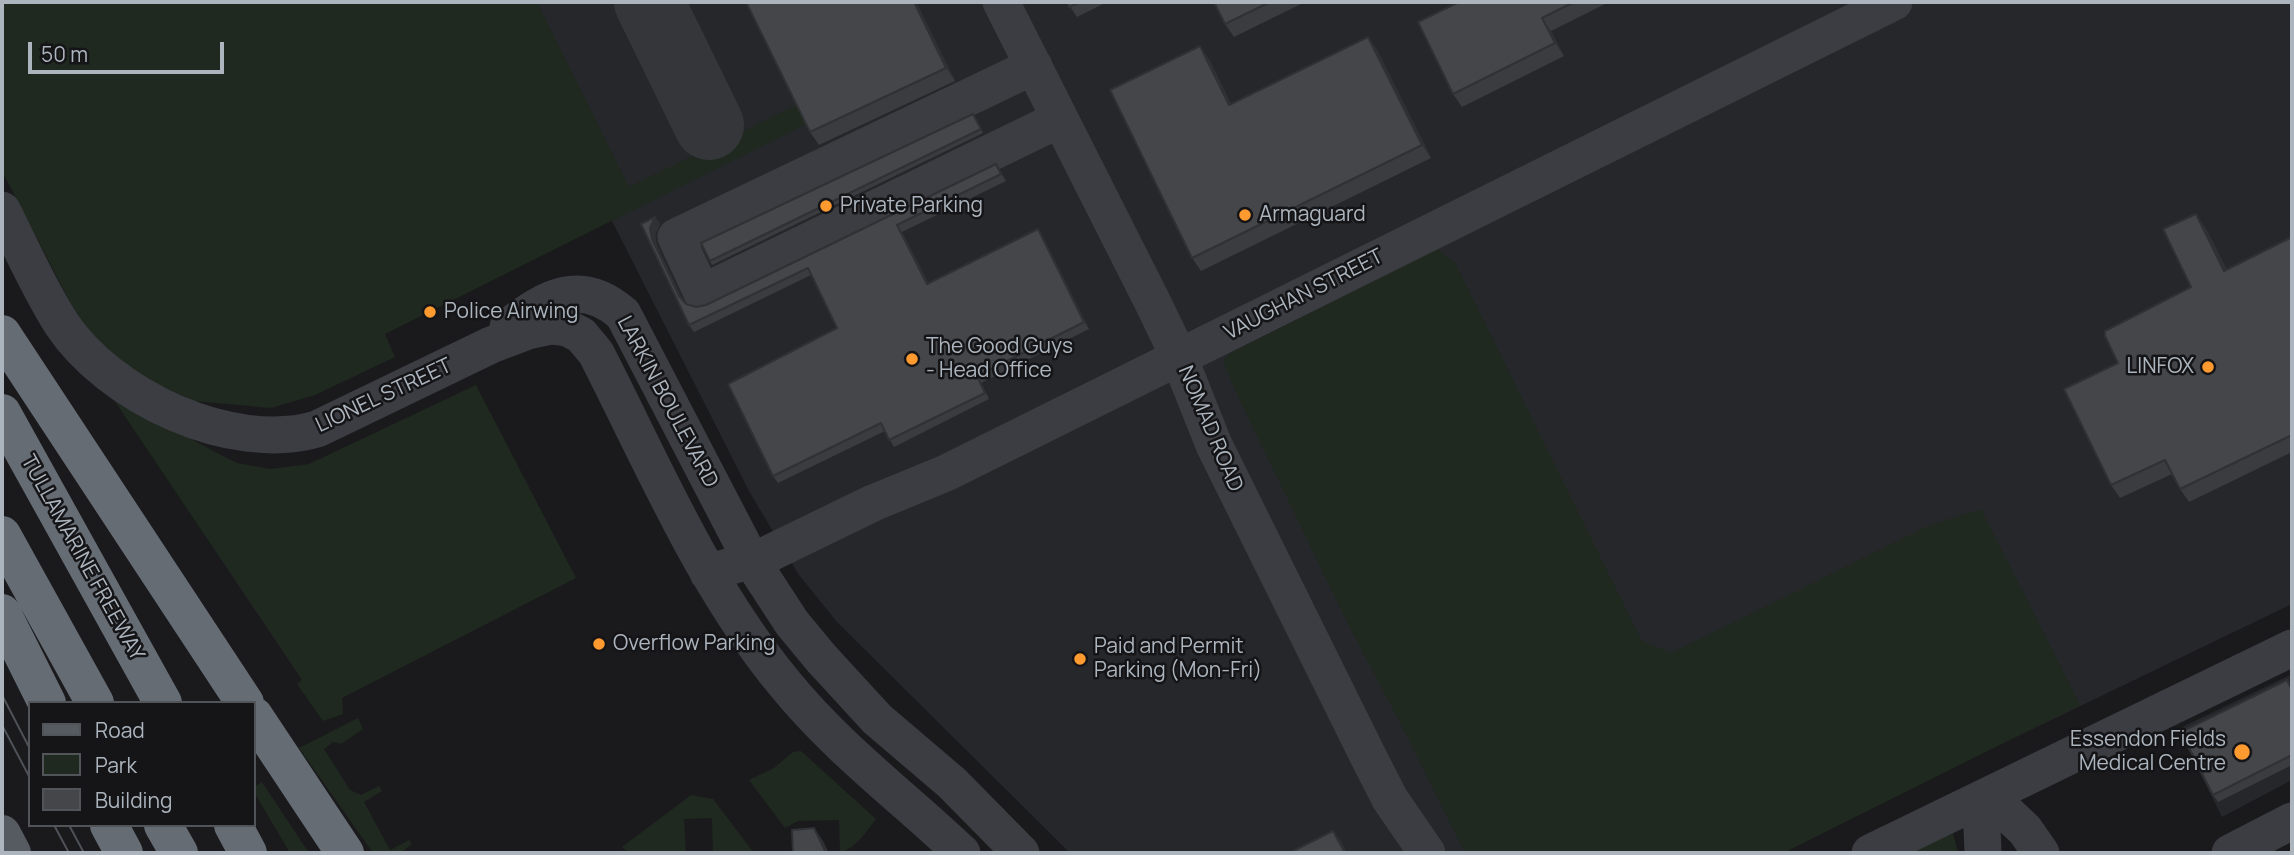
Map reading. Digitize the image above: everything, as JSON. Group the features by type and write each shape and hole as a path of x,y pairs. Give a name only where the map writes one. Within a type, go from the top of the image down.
{"highway":[{"path":"2,334 244,701"},
{"name":"TULLAMARINE FREEWAY","path":"2,413 162,701"},
{"path":"2,536 94,701"},
{"path":"2,613 46,701"},
{"path":"256,719 345,853"},
{"path":"110,827 124,853"},
{"path":"164,827 179,853"},
{"path":"234,827 248,853"}],"main road":[{"path":"2,834 12,853"}],"street":[{"name":"NOMAD ROAD","path":"1001,2 1179,357 1207,431 1369,758 1390,799 1427,853"},
{"name":"VAUGHAN STREET","path":"708,573 751,561 873,503 946,473 1894,2"},
{"path":"1034,66 676,237 702,293 1060,119"},
{"name":"LIONEL STREET","path":"2,209 62,324 87,353 141,395 191,419 222,429 268,436 299,435 317,429 491,345"},
{"name":"LARKIN BOULEVARD","path":"491,345 506,328 527,312 566,294 590,295 615,307 630,325 751,561 792,623 877,719 985,814 1021,853"},
{"name":"LARKIN BOULEVARD","path":"491,345 528,331 551,326 574,330 587,340 708,573 759,651 794,695 855,758 909,803 962,853"},
{"path":"1870,853 2292,648"},
{"path":"1983,853 1985,798"},
{"path":"1985,798 2025,830 2041,853"},
{"path":"2230,853 2292,821"}],"shaded area":[{"path":"214,2 2292,2 2292,604 1933,777 1783,853 1070,853 837,622 799,575 750,493 612,221"},
{"name":"Essendon Fields Medical Centre","path":"2292,674 2292,780 2222,817 2178,729"}],"green space":[{"path":"2,2 537,2 629,187 799,104 808,123 385,334 395,357 315,395 271,408 194,401 140,376 93,336 73,308 2,171"},
{"path":"1437,249 1455,263 1642,641 1672,653 1928,526 1981,509 2080,705 1783,853 1465,853 1347,622 1223,360 1231,353"},
{"path":"476,385 576,578 342,698 343,714 323,721 297,684 302,680 112,397 237,463 270,469 309,464"},
{"path":"358,718 363,729 341,744 333,742 324,749 350,790 361,795 379,786 382,791 364,802 390,850 409,840 412,844 400,853 373,853 299,748"},
{"path":"801,751 876,819 846,851 840,853 839,820 798,821 785,828 749,780 774,768 793,752"},
{"path":"262,782 309,853 290,853 256,795 256,786"},
{"path":"691,795 713,799 754,853 713,853 712,818 684,819 686,853 629,853 622,847"},
{"path":"1953,833 1958,853 1910,853"}],"building":[{"path":"746,2 914,2 946,68 810,132"},
{"path":"1067,2 1080,2 1069,7"},
{"path":"1214,2 1270,2 1225,24"},
{"path":"1459,2 1574,2 1542,18 1555,43 1453,94 1418,22"},
{"name":"Armaguard","path":"1368,37 1422,145 1192,258 1110,90 1200,46 1229,105"},
{"path":"973,114 981,129 710,261 701,243"},
{"name":"The Good Guys - Head Office","path":"996,164 1001,174 897,225 927,284 1038,229 1084,322 977,376 985,393 889,440 881,423 773,476 728,384 837,328 808,268 689,325 641,224 655,217 650,228 652,239 679,296 686,304 696,307 706,305"},
{"name":"LINFOX","path":"2196,214 2224,271 2292,237 2292,435 2180,489 2165,460 2111,485 2064,389 2118,363 2105,331 2191,287 2163,229"},
{"name":"Essendon Fields Medical Centre","path":"2287,680 2292,690 2292,755 2213,795 2181,732"},
{"path":"814,828 826,853 793,853 792,830"},
{"path":"1333,831 1345,853 1289,853"}],"taxiway":[{"path":"649,2 709,125"}],"tram line":[{"path":"2,695 28,745"},
{"path":"2,725 28,774"},
{"path":"55,827 69,853"},
{"path":"70,827 84,853"}],"place":[{"name":"Private Parking","path":"826,206"},
{"name":"Armaguard","path":"1245,215"},
{"name":"Police Airwing","path":"430,312"},
{"name":"The Good Guys - Head Office","path":"912,359"},
{"name":"LINFOX","path":"2208,367"},
{"name":"Overflow Parking","path":"599,644"},
{"name":"Paid and Permit Parking (Mon-Fri)","path":"1080,659"},
{"name":"Essendon Fields Medical Centre","path":"2242,752"}]}
